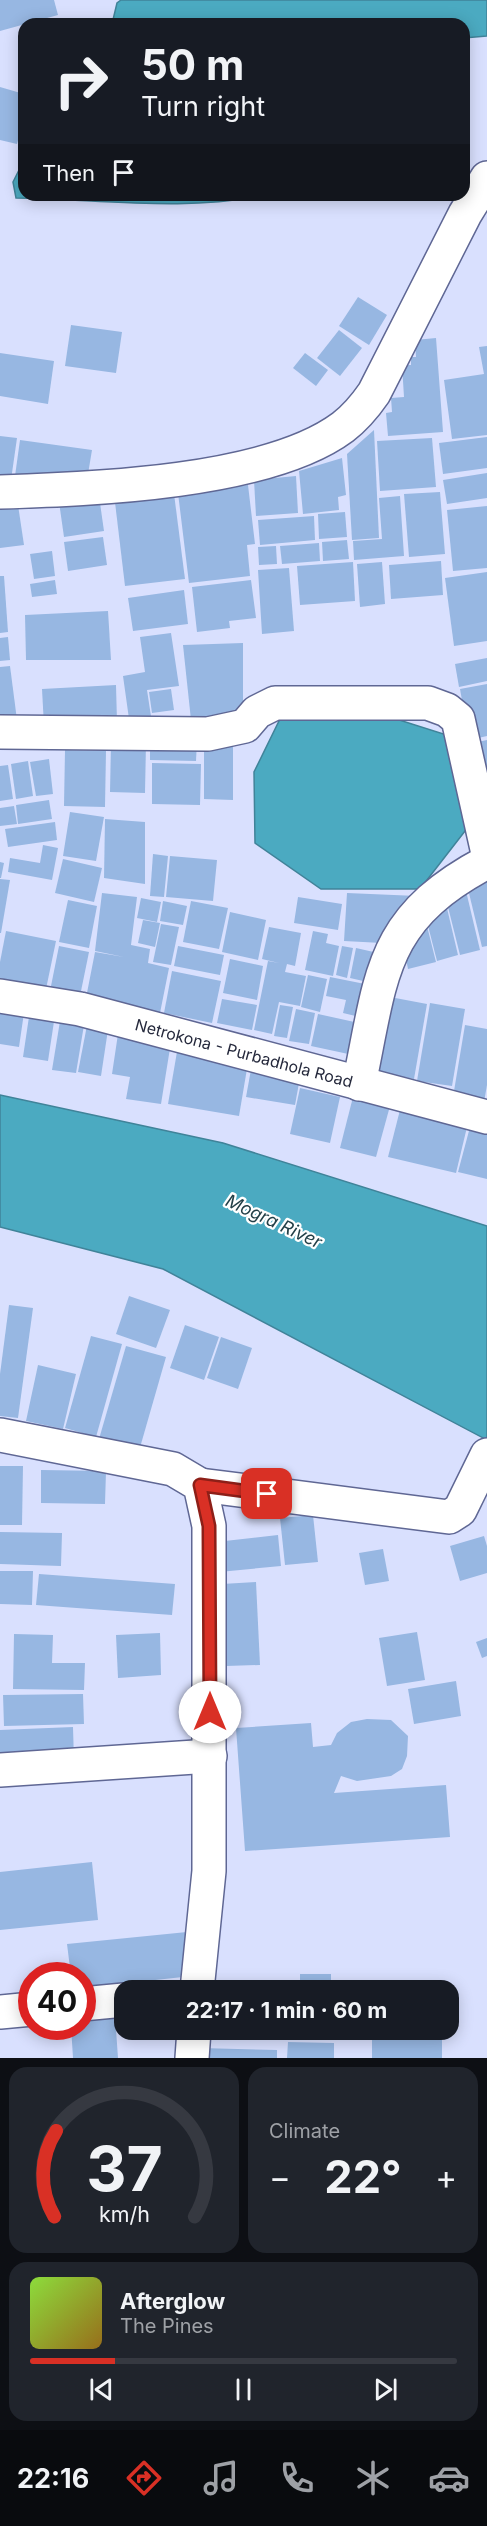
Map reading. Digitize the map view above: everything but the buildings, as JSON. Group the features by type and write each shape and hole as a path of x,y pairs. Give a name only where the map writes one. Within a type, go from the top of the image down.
{"street":[{"path":"0,492 72,490 208,474 281,458 342,428 360,412 374,393 465,214 487,178"},
{"path":"0,732 185,736 228,731 245,726 257,712 275,703 428,703 447,710 458,718 487,849"},
{"path":"359,1084 382,973 404,928 436,893 487,862"},
{"name":"Netrokona - Purbadhola Road","path":"0,996 80,1009 487,1117"},
{"path":"0,1436 173,1469 200,1485 449,1517 460,1510 487,1455"},
{"path":"198,1980 209,1871 210,1756 209,1526 200,1485"},
{"path":"0,1770 210,1756"},
{"path":"96,2003 114,2001"},
{"path":"0,2012 18,2010"},
{"path":"192,2058 193,2040"}],"water":[{"path":"121,0 487,0 487,36 470,37 470,18 113,18 117,3"},
{"path":"18,172 18,198 16,198 13,182"},
{"path":"92,201 226,201 173,204"},
{"path":"355,706 450,736 472,822 420,889 321,889 255,843 254,772 280,719"},
{"name":"Mogra River","path":"0,1095 223,1143 487,1226 487,1440 163,1269 0,1227"}],"route":[{"path":"210,1712 209,1526 200,1485 267,1494"}]}
